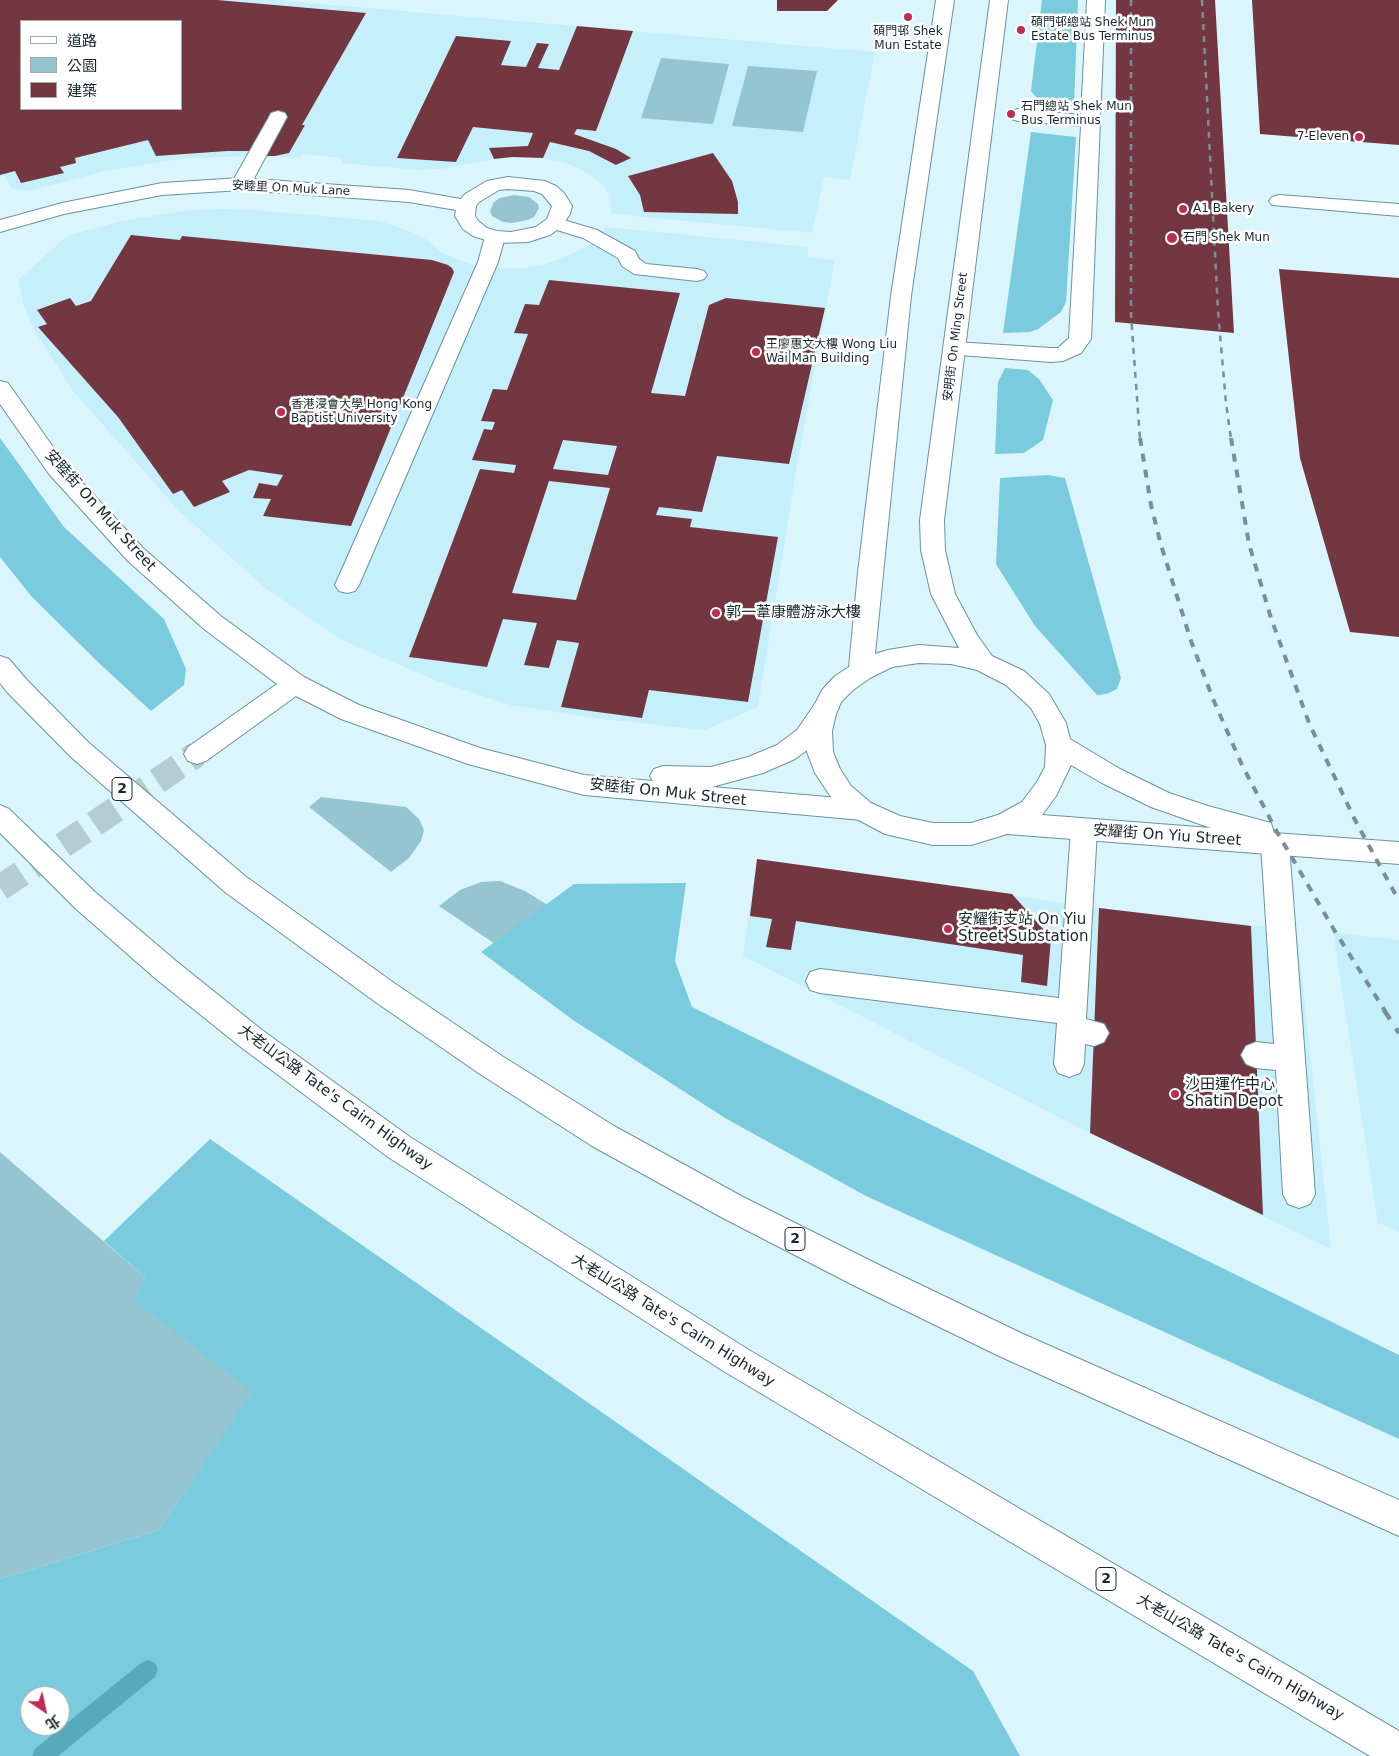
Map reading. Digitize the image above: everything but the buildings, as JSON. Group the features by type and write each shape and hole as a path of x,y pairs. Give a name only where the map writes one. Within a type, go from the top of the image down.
{"main road":[{"path":"861,671 870,572 901,296 945,0"},
{"name":"安明街 On Ming Street","path":"983,662 967,640 943,594 933,550 932,520 999,0"},
{"path":"955,348 1051,356 1063,354 1073,348 1080,339 1096,0"},
{"path":"1018,115 1090,121"},
{"path":"241,184 278,117"},
{"path":"508,183 538,185 558,197 562,206 560,214 554,223 543,231 528,236 512,238 495,237 480,232 470,225 465,216 466,206 472,198 494,185 508,183"},
{"name":"安睦里 On Muk Lane","path":"0,226 62,209 162,189 241,184 409,196 466,206"},
{"path":"1279,201 1399,210"},
{"path":"554,223 590,234 628,255 629,262 641,270 697,274"},
{"path":"347,586 488,262 495,237"},
{"name":"安睦街 On Muk Street","path":"0,388 57,469 136,556 213,623 295,684 350,712 478,757 584,785 862,810"},
{"name":"安明街 On Ming Street","path":"919,654 951,655 983,662 1015,678 1040,701 1053,722 1058,745 1058,768 1047,789 1031,809 1006,823 971,834 933,834 895,826 862,810 842,793 828,773 820,752 819,731 831,697 844,683 861,671 888,659 919,654"},
{"name":"2","path":"0,665 17,686 80,750 235,884 333,957 490,1065 603,1136 732,1207 866,1275 1011,1345 1399,1518"},
{"path":"197,754 295,684"},
{"name":"安睦街 On Muk Street","path":"478,757 575,771 637,776 711,777 754,766 786,752 806,736 826,708"},
{"name":"安耀街 On Yiu Street","path":"1058,745 1111,776 1160,800 1206,816 1328,849"},
{"name":"大老山公路 Tate's Cairn Highway","path":"0,816 85,900 166,970 252,1039 399,1148 737,1361 1399,1752"},
{"name":"安耀街 On Yiu Street","path":"1006,823 1399,853"},
{"path":"1070,1064 1079,1025 1084,830"},
{"path":"1275,844 1299,1194"},
{"path":"820,981 1079,1025"},
{"path":"1256,1055 1290,1059"}],"shaded area":[{"path":"0,0 276,0 875,52 850,180 824,177 812,233 612,214 608,193 603,185 588,173 567,163 534,157 493,159 441,169 417,170 341,163 343,158 302,154 300,158 260,156 186,158 105,171 29,191 11,188 5,176 0,177"},
{"path":"1042,0 1078,0 1074,106 1041,103 1031,91"},
{"path":"1031,132 1076,137 1066,302 1061,312 1038,329 1030,332 1003,333"},
{"path":"221,209 380,221 426,239 441,252 456,259 474,265 498,268 524,268 560,259 593,242 606,227 809,247 807,257 835,260 798,459 758,707 705,730 593,718 510,705 437,681 340,639 264,587 180,512 73,391 34,330 24,307 18,280 67,236 122,221 183,211"},
{"path":"1005,368 1028,370 1039,379 1053,400 1043,440 1024,453 995,454 998,382"},
{"path":"0,438 64,527 164,619 186,669 184,685 151,711 32,597 0,557"},
{"path":"1048,475 1065,478 1121,678 1117,689 1107,694 1097,695 1035,626 996,564 1000,478"},
{"path":"757,859 1099,908 1297,930 1331,1249 1090,1133 743,956"},
{"path":"686,883 675,961 692,1007 1399,1355 1399,1439 866,1196 725,1118 573,1020 481,952 574,884"},
{"path":"1333,932 1399,940 1399,1232 1378,1223"},
{"path":"210,1139 973,1671 1020,1756 0,1756 0,1579 159,1530 252,1392 134,1300 145,1277 104,1241"}],"green space":[{"path":"661,58 729,64 713,124 641,118"},
{"path":"748,66 817,71 803,132 732,126"},
{"path":"514,195 529,197 538,204 539,208 534,217 512,223 503,222 492,216 490,211 494,202 500,198"},
{"path":"321,797 406,807 419,819 424,830 421,841 409,858 391,872 309,807"},
{"path":"500,881 525,891 574,921 526,965 439,906 460,890 481,882"},
{"path":"0,1152 145,1277 135,1300 253,1392 159,1530 0,1579"}],"waterway":[{"path":"42,1756 148,1670"}],"tunnel":[{"path":"0,888 197,754"}],"railway":[{"path":"1131,0 1131,315 1140,439"},
{"path":"1202,0 1218,311 1231,439"},
{"path":"1140,438 1151,505 1161,545 1191,641 1213,699 1242,765 1277,832 1333,928 1385,1011"},
{"path":"1231,438 1249,544 1271,618 1309,723 1355,820 1399,901"},
{"path":"1384,1010 1399,1033"}],"place":[{"name":"碩門邨 Shek Mun Estate","path":"908,17"},
{"name":"碩門邨總站 Shek Mun Estate Bus Terminus","path":"1021,30"},
{"name":"石門總站 Shek Mun Bus Terminus","path":"1011,114"},
{"name":"7-Eleven","path":"1359,137"},
{"name":"A1 Bakery","path":"1183,209"},
{"name":"石門 Shek Mun","path":"1172,238"},
{"name":"王廖惠文大樓 Wong Liu Wai Man Building","path":"756,352"},
{"name":"香港浸會大學 Hong Kong Baptist University","path":"281,412"},
{"name":"郭一葦康體游泳大樓","path":"716,613"},
{"name":"安耀街支站 On Yiu Street Substation","path":"948,929"},
{"name":"沙田運作中心 Shatin Depot","path":"1175,1094"}]}
